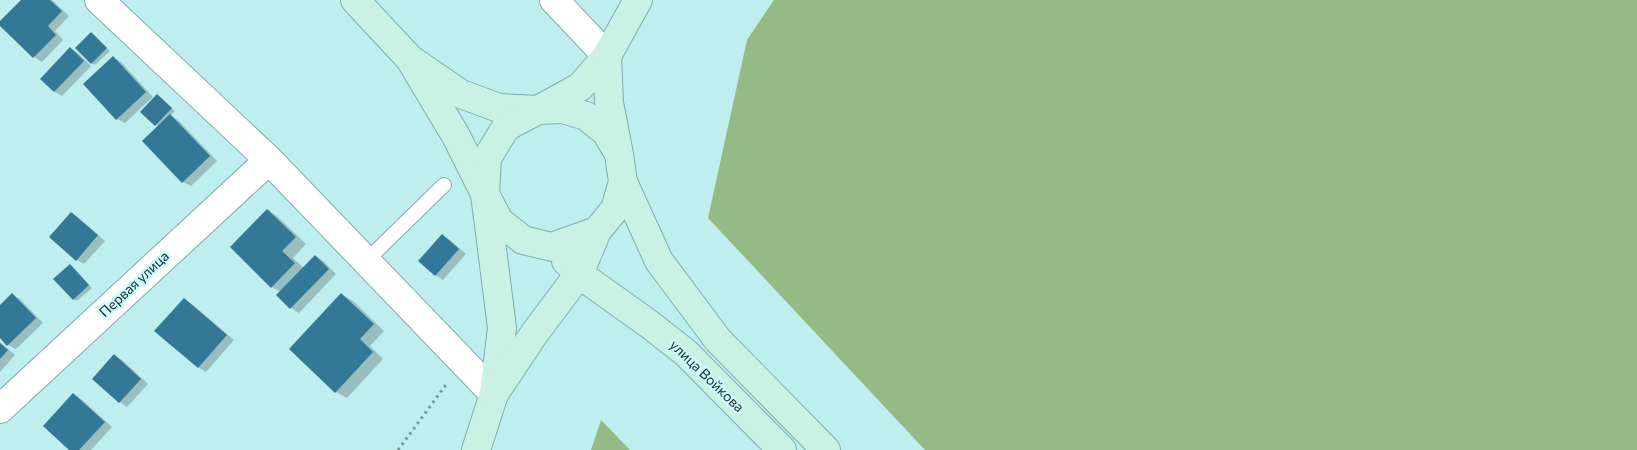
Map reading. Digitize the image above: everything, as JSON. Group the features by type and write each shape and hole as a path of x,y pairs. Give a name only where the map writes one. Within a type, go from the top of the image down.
{"main road":[{"path":"355,0 410,59 456,136 499,221 522,240 552,247 597,231"},
{"path":"476,450 494,394 502,328 486,194 487,158 506,127 580,87 607,56 638,0"},
{"path":"607,56 609,103 623,182 659,261 718,340 826,450"},
{"path":"410,59 461,94 499,108 563,109 586,116 606,132 618,154"},
{"path":"494,394 534,334 579,274 597,231 615,209 623,182"},
{"name":"улица Войкова","path":"552,247 579,274 686,353 782,450"}],"street":[{"path":"99,0 269,160 494,394"},
{"path":"554,0 607,56"},
{"name":"Первая улица","path":"0,409 269,160"}],"lane":[{"path":"366,261 444,185"}],"path":[{"path":"398,450 462,361"}],"green space":[{"path":"774,0 1637,0 1637,450 925,450 708,218 747,40"},
{"path":"601,420 630,450 591,450"}],"building":[{"path":"21,0 50,0 62,11 48,26 56,35 33,58 0,26 0,21"},
{"path":"91,32 107,48 91,64 75,48"},
{"path":"70,47 84,61 54,92 40,79"},
{"path":"113,56 146,92 116,120 83,84"},
{"path":"157,94 172,108 155,126 140,112"},
{"path":"170,114 210,156 182,183 142,141"},
{"path":"267,209 296,237 282,251 295,263 271,288 230,247"},
{"path":"71,212 98,235 76,261 49,237"},
{"path":"442,234 459,249 435,276 418,261"},
{"path":"315,255 329,269 290,309 276,295"},
{"path":"70,264 89,285 73,300 53,279"},
{"path":"12,293 36,318 7,346 0,338 0,305"},
{"path":"341,293 374,324 360,339 373,352 335,393 289,349"},
{"path":"184,298 227,335 198,368 154,331"},
{"path":"0,343 8,350 0,359"},
{"path":"114,354 141,379 119,403 92,379"},
{"path":"73,393 105,422 79,450 69,450 43,426"}]}
